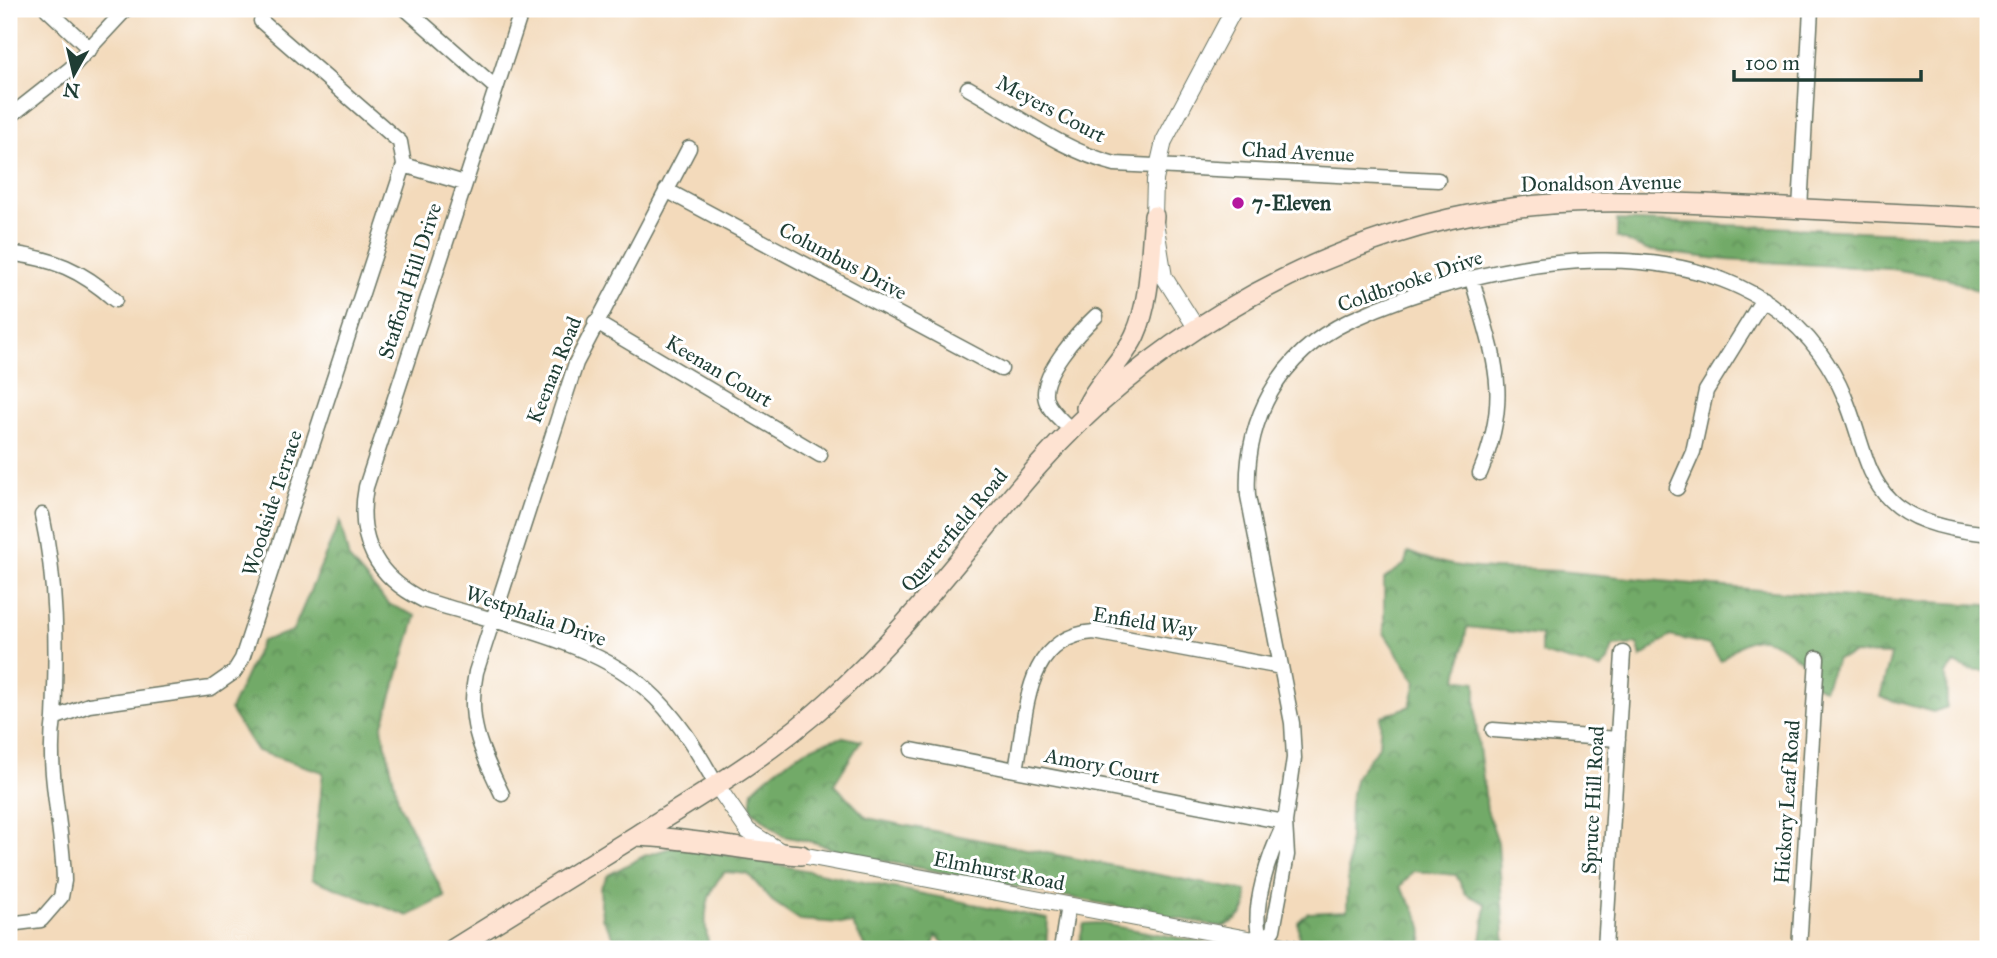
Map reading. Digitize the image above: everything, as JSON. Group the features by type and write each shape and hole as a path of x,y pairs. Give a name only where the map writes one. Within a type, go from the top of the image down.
{"main road":[{"name":"Donaldson Avenue","path":"1196,329 1291,277 1349,251 1409,231 1511,207 1605,201 1988,218"},
{"path":"1075,426 1093,391 1135,336 1145,302 1154,216"},
{"name":"Quarterfield Road","path":"453,949 717,786 789,734 877,656 1075,426 1131,376 1196,329"},
{"path":"636,836 679,837 753,851 801,855"}],"street":[{"path":"47,9 90,49"},
{"path":"9,117 46,90 90,49 126,9"},
{"path":"406,9 495,87"},
{"name":"Stafford Hill Drive","path":"379,568 367,543 364,529 366,487 522,9"},
{"path":"1196,329 1164,277 1154,216 1157,165 1164,141 1234,9"},
{"path":"1800,209 1811,9"},
{"path":"261,21 400,142 404,165 464,183"},
{"name":"Meyers Court","path":"968,88 1096,159 1136,166 1157,165"},
{"name":"Keenan Road","path":"502,794 481,750 471,712 476,672 564,393 596,322 689,148"},
{"name":"Woodside Terrace","path":"54,718 89,705 211,688 234,672 242,659 404,165"},
{"name":"Chad Avenue","path":"1157,165 1438,180"},
{"name":"Columbus Drive","path":"666,190 1001,369"},
{"path":"9,253 40,257 71,267 115,300"},
{"name":"Coldbrooke Drive","path":"1261,942 1273,930 1287,855 1284,822 1293,777 1294,749 1247,478 1251,440 1265,399 1293,360 1330,331 1395,303 1472,279 1568,264 1657,263 1711,274 1763,299 1805,334 1832,372 1883,496 1904,513 1956,531 1982,533"},
{"path":"1472,279 1499,391 1497,425 1480,472"},
{"path":"1676,488 1693,453 1701,404 1712,378 1763,299"},
{"path":"1075,426 1046,403 1044,394 1060,359 1077,335 1096,316"},
{"name":"Keenan Court","path":"596,322 820,455"},
{"path":"9,924 41,920 61,897 64,881 51,769 55,593 52,560 42,515"},
{"name":"Westphalia Drive","path":"379,568 404,591 423,600 594,654 644,687 678,723 717,786"},
{"name":"Enfield Way","path":"1016,770 1035,676 1041,659 1065,637 1094,632 1281,667"},
{"name":"Spruce Hill Road","path":"1605,949 1623,653"},
{"name":"Hickory Leaf Road","path":"1799,949 1818,658"},
{"path":"1493,730 1618,738"},
{"name":"Amory Court","path":"912,750 1284,822"},
{"name":"Elmhurst Road","path":"717,786 747,831 762,843 801,855 1301,949"},
{"path":"1061,949 1068,905"}],"green space":[{"path":"1617,220 1988,237 1988,295 1944,277 1891,269 1726,260 1646,250 1617,237"},
{"path":"340,521 349,559 388,604 416,616 382,728 399,804 445,897 408,916 312,879 323,772 257,751 230,710 262,641 293,631"},
{"path":"1408,552 1429,560 1488,569 1548,570 1831,596 1988,605 1988,672 1969,670 1955,663 1946,674 1947,707 1933,712 1880,697 1891,655 1853,654 1836,660 1824,689 1807,682 1806,665 1784,648 1764,639 1744,643 1721,661 1709,645 1670,636 1641,657 1637,644 1613,646 1608,661 1600,669 1541,653 1541,635 1467,627 1457,679 1476,682 1476,724 1487,810 1498,842 1505,949 1480,949 1486,904 1466,894 1456,875 1413,871 1400,887 1421,925 1423,933 1419,949 1349,949 1299,940 1298,922 1308,913 1347,911 1350,802 1356,776 1379,746 1381,717 1410,706 1416,682 1384,633 1384,579 1405,564"},
{"path":"844,737 861,741 834,784 867,818 1246,891 1245,909 1233,922 1222,927 843,853 817,843 783,836 751,809 753,790 773,772 806,750"},
{"path":"680,845 1048,919 1046,949 950,949 936,936 932,949 867,949 852,924 800,920 772,901 748,874 725,872 713,889 707,908 706,928 710,949 621,949 602,918 600,888 608,875 644,856"},
{"path":"1097,923 1241,949 1077,949 1084,924"}],"place":[{"name":"7-Eleven","path":"1238,203"}]}
